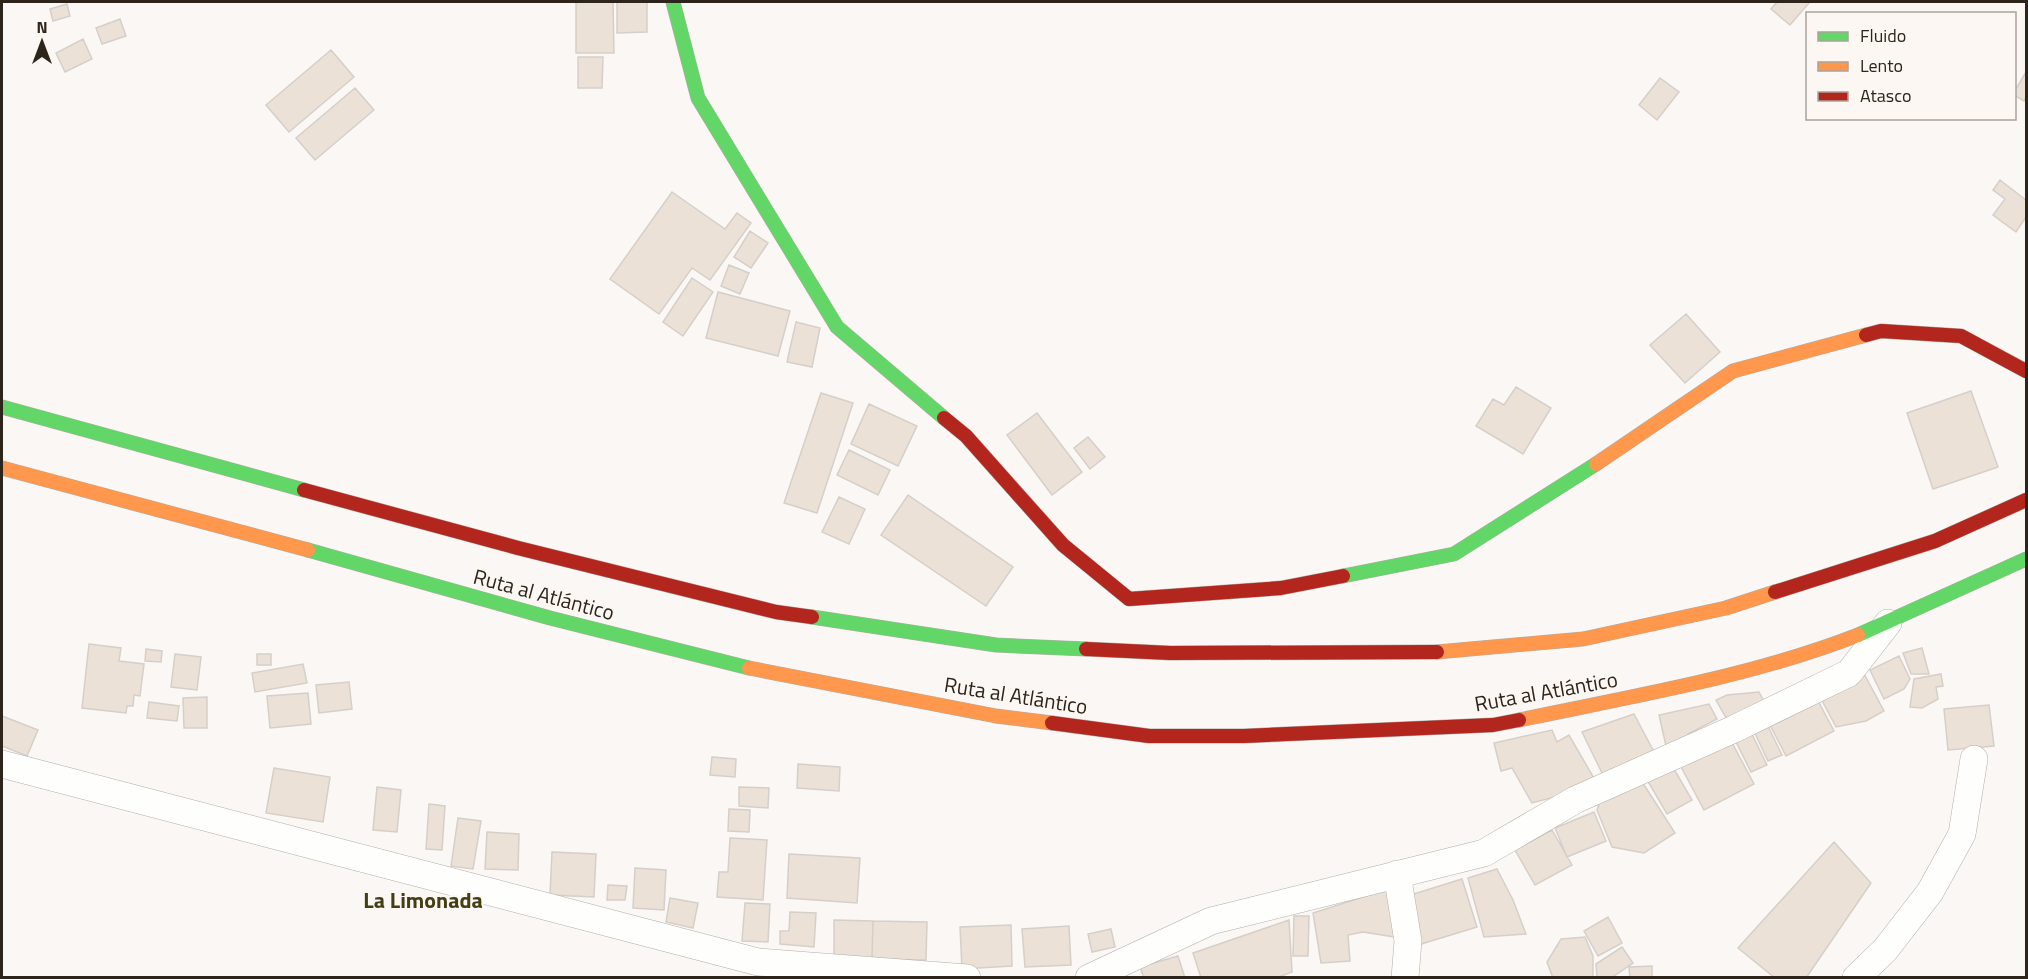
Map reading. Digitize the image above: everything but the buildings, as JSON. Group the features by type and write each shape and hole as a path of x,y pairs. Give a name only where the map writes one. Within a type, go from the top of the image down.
{"main road":[{"path":"673,2 698,98 837,327 966,436 1063,545 1129,599 1281,588 1454,554 1575,478 1733,371 1881,331 1961,336 2026,371"},
{"name":"Ruta al Atlántico","path":"2,407 518,548 776,612 996,645 1170,653 1447,652 1583,639 1726,608 1935,541 2026,500"},
{"name":"Ruta al Atlántico","path":"2,468 204,520 550,618 773,674 996,716 1149,736 1244,736 1492,726 1697,683 1822,649 1888,623 2026,560"}],"street":[{"path":"1089,978 1211,921 1396,873 1484,853 1575,800 1734,729 1850,673 1888,623"},
{"path":"1856,978 1885,950 1930,892 1962,834 1974,759"},
{"path":"2,764 758,962 967,978"},
{"path":"1396,873 1408,941 1405,978"}],"traffic: fast":[{"path":"673,2 698,98 837,327 944,418"},
{"path":"2,407 304,490"},
{"path":"1343,576 1454,554 1596,464"},
{"path":"308,550 550,618 749,668"},
{"path":"1858,635 2026,559"},
{"path":"812,617 996,645 1086,649"}],"traffic: slow":[{"path":"1596,464 1733,371 1866,335"},
{"path":"2,468 308,550"},
{"path":"1437,652 1583,639 1726,608 1775,592"},
{"path":"1519,720 1733,674 1776,663 1858,635"},
{"path":"749,668 996,716 1052,723"}],"traffic: jam":[{"path":"1866,335 1881,331 1961,336 2026,371"},
{"path":"944,418 966,436 1063,545 1129,599 1281,588 1343,576"},
{"path":"304,490 518,548 776,612 812,617"},
{"path":"1775,592 1935,541 2026,500"},
{"path":"1086,649 1170,653 1437,652"},
{"path":"1052,723 1149,736 1244,736 1493,725 1519,720"}],"district":[{"name":"La Limonada","path":"423,900"}]}
